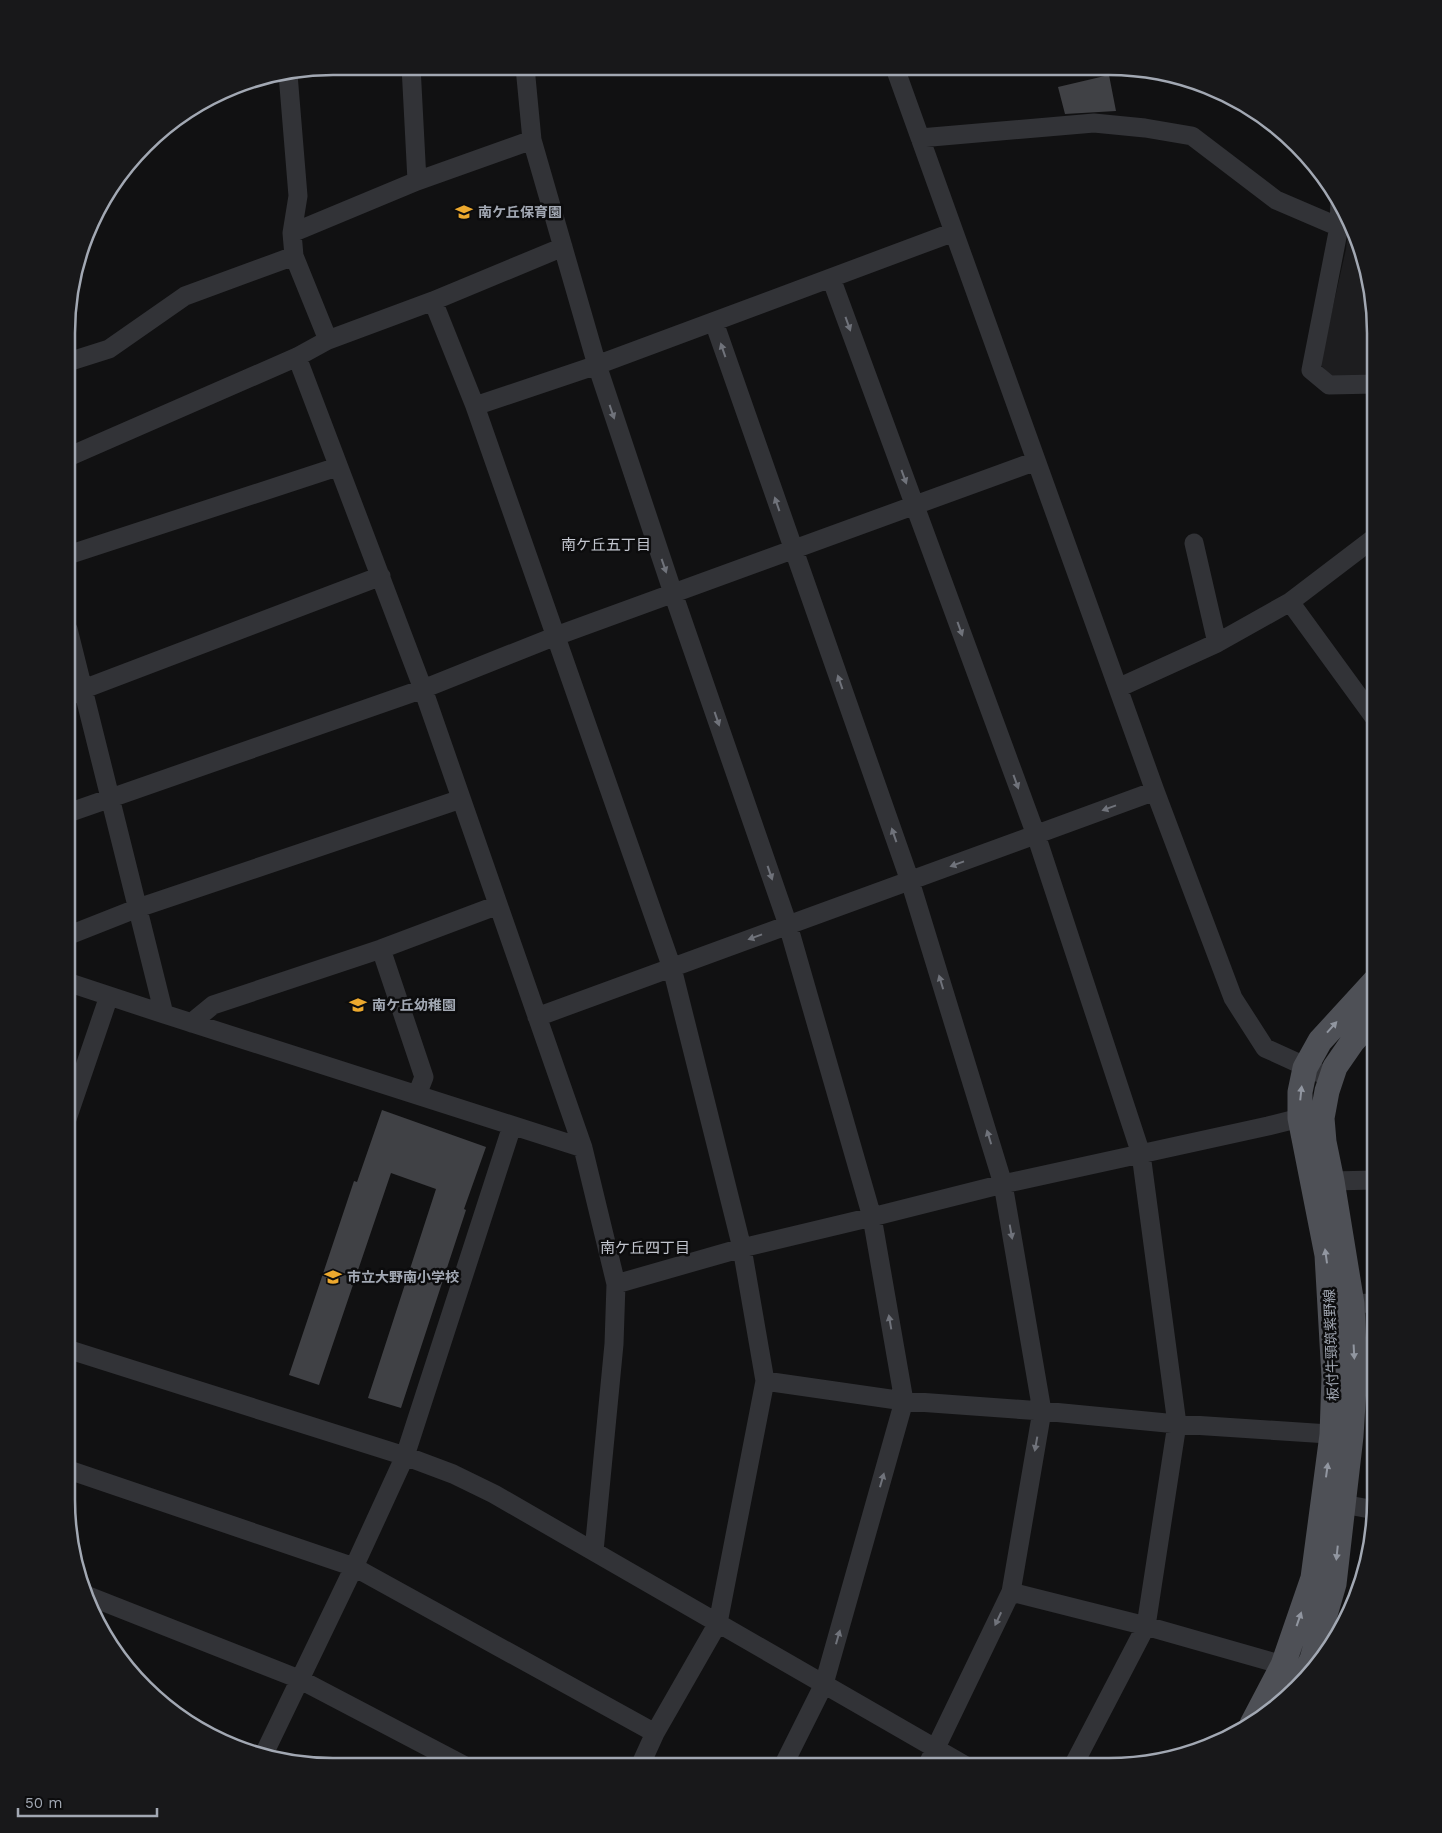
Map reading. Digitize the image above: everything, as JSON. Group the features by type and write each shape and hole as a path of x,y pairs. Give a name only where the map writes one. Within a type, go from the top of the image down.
{"main road":[{"name":"板付牛頸筑紫野線","path":"1284,1689 1295,1677 1313,1578 1333,1505 1341,1435 1334,1377 1352,1304 1324,1142 1300,1092 1305,1068 1320,1041 1367,991"},
{"name":"板付牛頸筑紫野線","path":"1352,1304 1327,1255 1311,1118 1336,1067 1353,1041 1367,1026"}],"street":[{"path":"411,75 417,181"},
{"path":"526,75 532,140 597,365 673,594 788,925 872,1218 904,1401 824,1684 787,1758"},
{"path":"898,75 1155,792 1233,998 1265,1048 1305,1068 1331,1078"},
{"path":"288,79 298,196 292,232 294,256 328,340"},
{"path":"920,138 1094,123 1145,128 1192,136 1276,200 1300,212 1339,226"},
{"path":"292,232 417,181 532,140"},
{"path":"1339,218 1310,370 1329,384 1367,384"},
{"path":"475,406 597,365 954,232"},
{"path":"75,454 297,357 328,340 432,301 563,248"},
{"path":"75,360 109,349 185,296 294,256"},
{"path":"831,278 1036,835 1141,1154 1177,1424 1146,1626 1076,1758"},
{"path":"432,301 475,406 672,968 742,1248 765,1381 718,1623 654,1733 643,1758"},
{"path":"714,322 910,881 1003,1184 1042,1410 1010,1592 931,1758"},
{"path":"297,357 423,689 583,1148 616,1284 614,1344 594,1551"},
{"path":"75,810 423,689 556,636 1036,461"},
{"path":"75,553 338,467"},
{"path":"1118,688 1217,643 1290,602 1367,543"},
{"path":"1194,544 1217,643"},
{"path":"164,1014 110,798 75,693 381,576"},
{"path":"1290,602 1367,708"},
{"path":"537,1017 1155,792"},
{"path":"75,933 138,908 461,799"},
{"path":"191,1023 213,1005 380,949 498,905"},
{"path":"380,949 424,1077 417,1095"},
{"path":"75,985 583,1148"},
{"path":"75,1096 109,996"},
{"path":"616,1284 742,1248 872,1218 1003,1184 1311,1118"},
{"path":"266,1749 405,1456 512,1126"},
{"path":"1332,1181 1367,1180"},
{"path":"75,1352 405,1456 453,1474 494,1494 953,1758"},
{"path":"765,1381 904,1401 1042,1410 1177,1424 1341,1435"},
{"path":"75,1472 354,1567 654,1733"},
{"path":"1333,1505 1366,1509"},
{"path":"1010,1592 1146,1626 1295,1677"},
{"path":"95,1599 299,1679 451,1758"}],"shaded area":[{"path":"1347,236 1358,267 1365,300 1367,380 1334,380 1320,364"}],"building":[{"path":"1109,75 1116,111 1065,114 1058,87"},
{"path":"382,1110 486,1147 464,1209 466,1210 401,1408 368,1398 436,1189 391,1173 319,1385 289,1375 354,1181 357,1182"}],"place":[{"name":"南ケ丘保育園","path":"464,212"},
{"name":"南ケ丘幼稚園","path":"358,1005"},
{"name":"市立大野南小学校","path":"333,1277"}],"district":[{"name":"南ケ丘五丁目","path":"606,545"},
{"name":"南ケ丘四丁目","path":"645,1248"}]}
